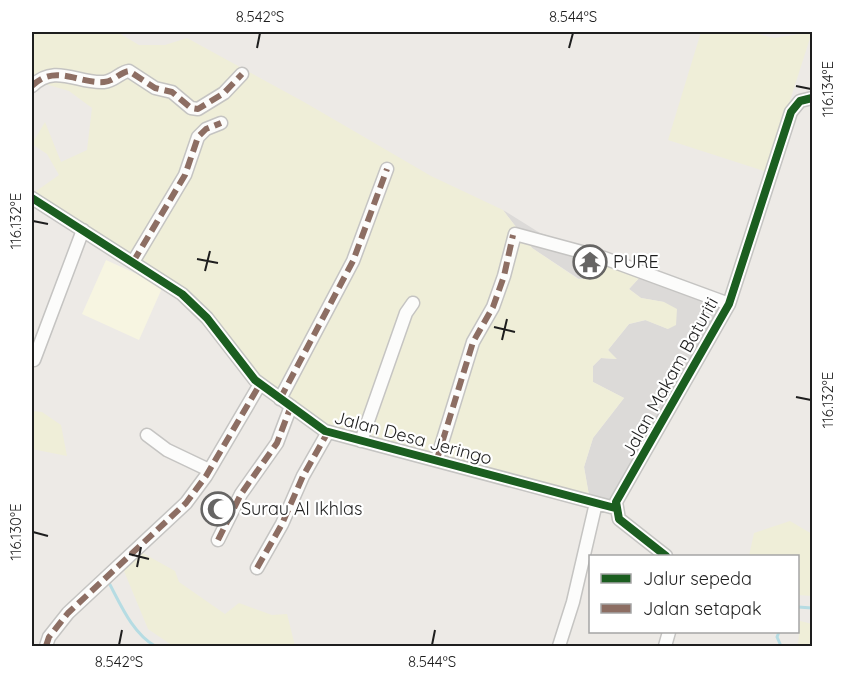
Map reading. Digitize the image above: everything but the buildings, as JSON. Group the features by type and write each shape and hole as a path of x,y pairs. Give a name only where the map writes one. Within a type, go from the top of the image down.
{"street":[{"path":"32,86 52,74 106,82 129,71 155,88 172,92 191,108 198,109 224,93 242,74"},
{"name":"Jalan Makam Baturiti","path":"615,508 729,304 791,112 800,101 812,97"},
{"path":"133,262 185,175 198,137 206,129 221,123"},
{"path":"280,399 353,261 387,169"},
{"name":"Jalan Desa Jeringo","path":"32,198 173,287 191,302 260,384 328,432 437,459 615,508"},
{"path":"34,360 82,230"},
{"path":"437,459 473,342 493,307 515,234 604,258 729,304"},
{"path":"361,441 375,394 406,313 413,303"},
{"path":"46,646 49,637 68,613 175,515 209,470 260,384"},
{"path":"218,540 241,494 276,443 291,406"},
{"path":"256,568 282,524 303,476 328,432"},
{"path":"147,435 167,450 209,470"},
{"path":"559,646 573,602 596,503"},
{"path":"615,508 621,521 665,555"}],"shaded area":[{"path":"503,210 540,233 605,254 593,278 579,279 532,248"},
{"name":"PURE","path":"587,251 600,257 593,273 580,268"},
{"path":"106,260 163,286 139,340 82,314"},
{"path":"641,276 729,298 619,502 589,495 588,490 584,467 593,438 624,398 593,382 593,366 601,358 616,359 608,350 629,324 646,320 668,329 664,302 641,298 629,289"}],"green space":[{"path":"32,32 117,32 139,45 165,45 187,38 304,102 431,176 503,210 532,248 578,279 593,278 605,254 641,276 629,289 641,298 664,302 677,309 676,325 668,329 645,320 629,324 608,350 617,359 601,358 593,366 593,382 624,398 593,438 584,467 589,495 326,431 257,379 189,303 32,194 59,175 47,154 32,144 45,122 61,162 87,150 92,108 69,91 32,80"},
{"path":"701,32 750,32 774,38 812,32 767,172 668,140"},
{"path":"32,411 42,412 61,425 67,456 32,449"},
{"path":"790,521 812,534 812,596 799,595 799,555 749,555 754,533"},
{"path":"139,551 175,571 179,582 225,614 239,603 272,615 287,614 295,646 173,646 148,629 124,571"},
{"path":"800,621 812,624 812,646 798,646"}],"waterway":[{"path":"108,581 133,626 155,646"},
{"path":"799,607 812,608"},
{"path":"779,633 777,637 781,646"}],"marked path":[{"path":"32,86 49,76 58,75 104,82 129,71 155,88 172,92 191,108 198,109 224,93 242,74"},
{"path":"133,262 185,175 198,137 206,129 221,123"},
{"path":"280,399 353,261 387,169"},
{"path":"437,459 473,342 493,307 504,276 513,235"},
{"path":"46,646 49,637 68,613 186,503 206,476 260,384"},
{"path":"218,540 241,494 277,443 291,406"},
{"path":"257,568 328,432"}],"cycle path":[{"path":"665,555 619,519 616,502 729,304 791,112 800,101 812,98"},
{"path":"32,198 182,294 207,318 255,380 325,431 615,508"}],"place":[{"name":"PURE","path":"590,262"},
{"name":"Surau Al Ikhlas","path":"218,509"}]}
